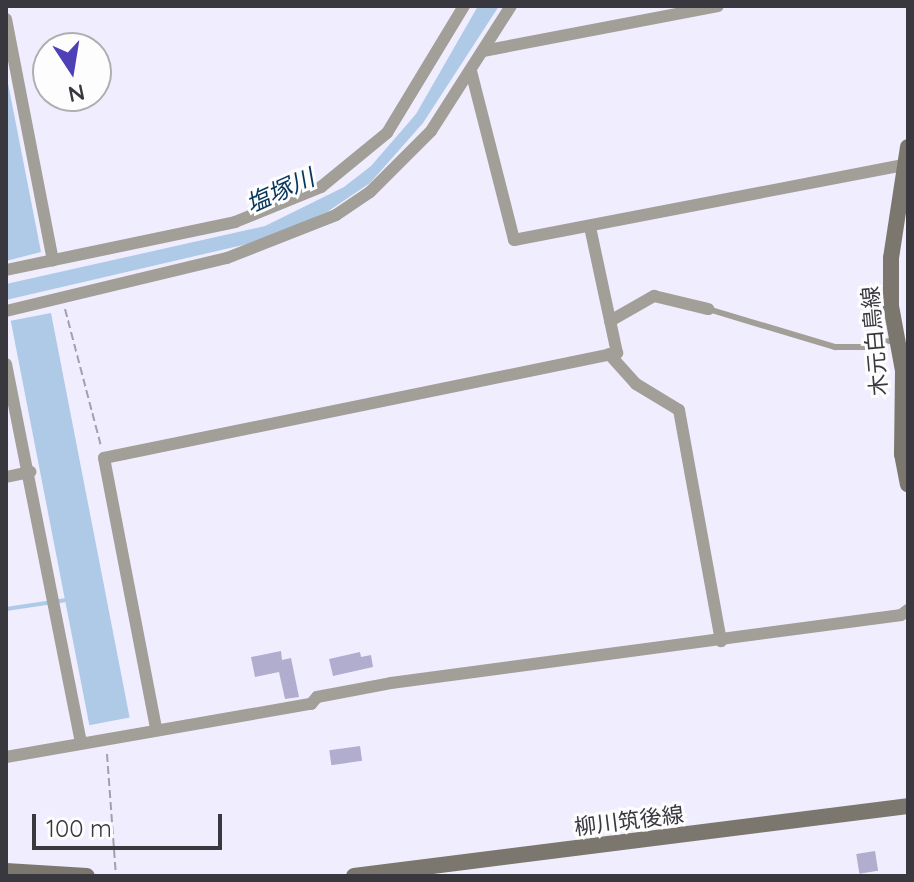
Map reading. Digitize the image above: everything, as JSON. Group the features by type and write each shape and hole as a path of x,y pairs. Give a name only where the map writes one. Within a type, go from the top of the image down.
{"main road":[{"name":"木元白鳥線","path":"908,147 891,258 895,339 904,387 908,484"},
{"name":"柳川筑後線","path":"354,876 908,806"},
{"path":"6,871 87,876"}],"street":[{"path":"6,270 235,222 321,187 387,133 464,6"},
{"path":"6,311 261,248 336,215 370,192 431,131 511,6"},
{"path":"483,51 718,6"},
{"path":"6,19 53,260"},
{"path":"471,71 514,240 905,165"},
{"path":"156,728 104,458 617,353 590,227"},
{"path":"610,321 654,296 708,309"},
{"path":"609,354 636,384 679,410 721,641"},
{"path":"6,364 30,472 81,742"},
{"path":"6,477 30,472"},
{"path":"6,757 156,728 311,704 317,697 391,683 721,641 901,615 908,610"}],"lane":[{"path":"708,309 835,347 869,347 895,339"}],"path":[{"path":"62,298 104,458"},
{"path":"105,737 116,876"}],"water":[{"name":"塩塚川","path":"478,6 499,6 423,123 370,183 327,212 260,241 6,300 6,284 265,226 344,187 371,166 416,114"},
{"path":"6,73 41,252 6,261"},
{"path":"51,313 130,717 89,725 11,321"}],"building":[{"path":"281,651 282,660 291,658 299,697 285,699 279,672 255,677 251,657"},
{"path":"360,652 361,657 371,655 373,667 333,676 329,659"},
{"path":"360,746 362,761 331,765 329,750"},
{"path":"875,851 878,871 859,874 856,854"}],"waterway":[{"path":"6,609 66,600"}]}
